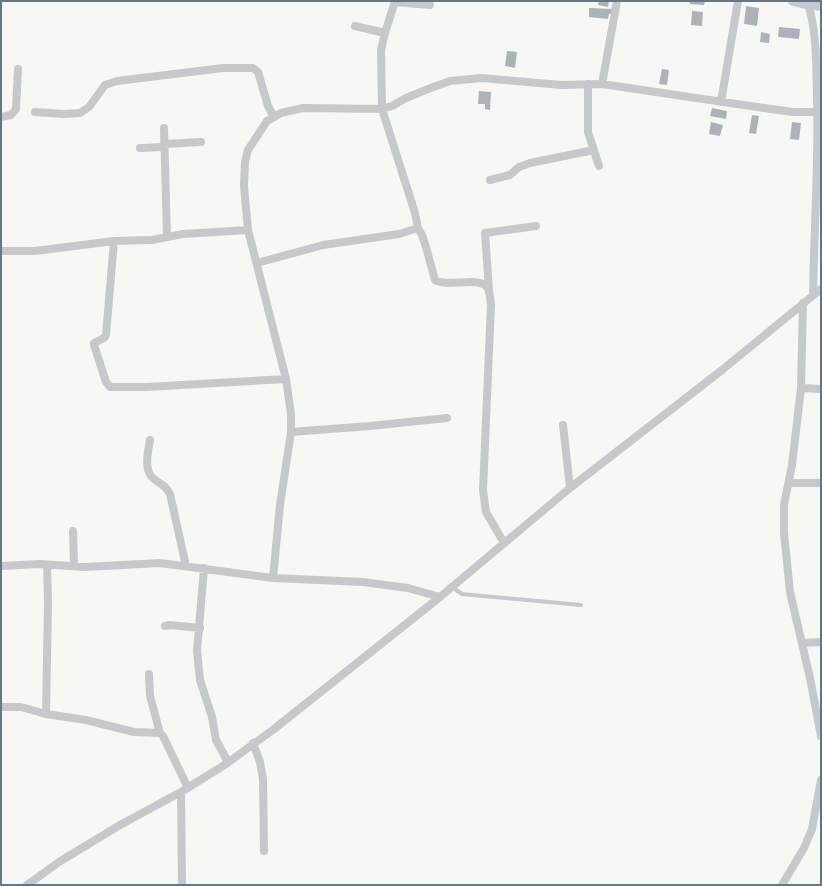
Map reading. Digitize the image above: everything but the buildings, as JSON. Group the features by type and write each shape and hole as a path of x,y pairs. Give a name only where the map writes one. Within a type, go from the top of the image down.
{"street":[{"path":"430,5 395,1 381,50 382,109 415,213 418,228 426,246 433,277 438,282 470,282 483,284 489,291"},
{"path":"602,84 617,1"},
{"path":"721,102 738,1"},
{"path":"793,1 821,6"},
{"path":"808,4 812,19 819,112 813,295"},
{"path":"355,26 385,33"},
{"path":"35,112 64,114 80,112 89,108 105,85 117,81 223,68 250,67 258,72 268,106 274,117"},
{"path":"1,117 11,115 16,109 18,69"},
{"path":"273,578 280,505 291,432 291,414 286,379 248,230 244,186 245,162 248,150 267,121 282,113 303,108 382,109 450,81 482,78 561,85 602,84 793,112 819,112"},
{"path":"588,84 588,132 599,166"},
{"path":"164,128 167,237"},
{"path":"140,148 201,142"},
{"path":"490,180 510,175 519,167 530,163 594,150"},
{"path":"504,543 486,512 483,490 491,305 485,233 536,226"},
{"path":"257,263 323,245 399,234 418,228"},
{"path":"1,251 35,251 114,241 152,240 183,234 248,230"},
{"path":"114,241 106,335 104,338 96,341 94,345 106,382 110,387 146,387 286,379"},
{"path":"27,885 120,825 185,790 228,762 320,693 440,597 570,488 722,370 821,289"},
{"path":"803,304 801,388 789,483 784,505 790,592 810,678 821,736"},
{"path":"801,388 821,389"},
{"path":"291,432 447,418"},
{"path":"563,425 570,488"},
{"path":"150,440 147,459 149,473 152,478 164,485 170,494 186,566"},
{"path":"789,483 821,483"},
{"path":"73,531 74,566"},
{"path":"1,566 74,566 160,563 273,578 363,582 408,588 440,597"},
{"path":"46,714 48,565"},
{"path":"204,568 198,651 200,680 212,717 216,740 228,762"},
{"path":"165,626 170,625 200,628"},
{"path":"802,643 821,642"},
{"path":"149,674 150,696 160,734 163,736 185,790 182,885"},
{"path":"1,707 22,708 46,714 86,720 134,732 160,734"},
{"path":"253,743 260,762 263,779 264,851"},
{"path":"782,885 804,848 812,829 821,780"}],"lane":[{"path":"452,587 462,594 581,604"}]}
